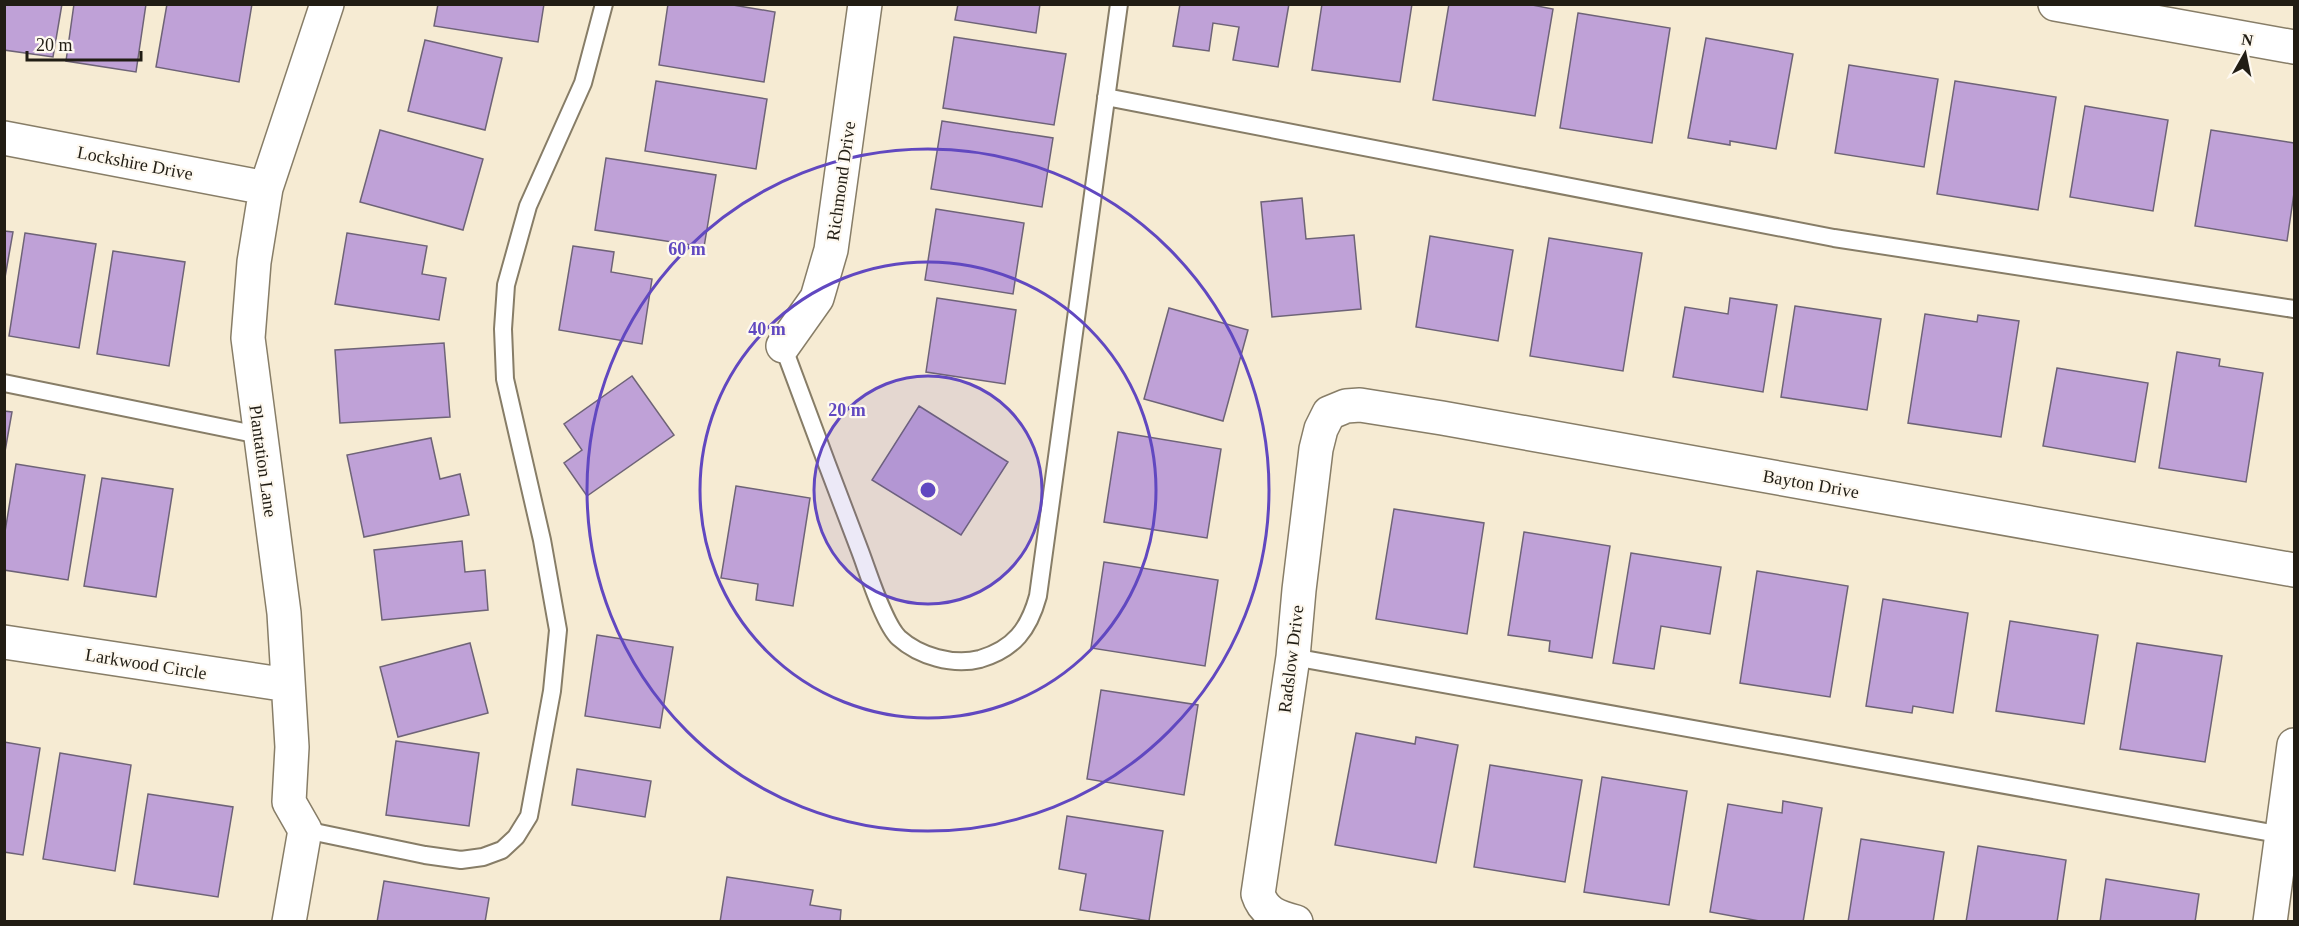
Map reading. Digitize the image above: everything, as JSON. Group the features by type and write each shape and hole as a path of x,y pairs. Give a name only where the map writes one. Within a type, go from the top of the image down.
{"street":[{"name":"Plantation Lane","path":"305,831 289,802 292,747 284,613 248,338 254,262 266,188 327,4"},
{"name":"Richmond Drive","path":"783,346 817,298 831,250 865,4"},
{"path":"2055,4 2295,47"},
{"name":"Lockshire Drive","path":"4,138 266,188"},
{"name":"Bayton Drive","path":"1329,413 1346,406 1375,406 2295,570"},
{"name":"Radslow Drive","path":"1296,921 1270,913 1263,906 1258,894 1258,885 1293,657 1316,449 1321,429 1329,413"},
{"name":"Larkwood Circle","path":"4,642 288,685"},
{"path":"2270,921 2295,745"},
{"path":"289,921 305,831"}],"lane":[{"path":"305,831 461,860 483,857 502,850 516,837 529,816 552,691 558,630 542,540 505,379 503,328 506,285 528,206 583,83 604,4"},
{"path":"783,346 872,585 893,630 910,646 934,657 975,660 1003,650 1022,634 1034,611 1038,596 1119,4"},
{"path":"1106,97 1834,238 2295,309"},
{"path":"4,383 259,435"},
{"path":"1293,657 2283,835"}],"building":[{"path":"4,4 62,4 53,57 4,50"},
{"path":"74,4 146,4 136,72 66,61"},
{"path":"167,4 252,4 239,82 156,67"},
{"path":"438,4 544,4 538,42 434,26"},
{"path":"668,4 727,4 775,12 764,82 659,65"},
{"path":"958,4 1040,4 1036,33 955,20"},
{"path":"1180,4 1289,4 1278,67 1233,60 1239,27 1213,23 1209,51 1173,46"},
{"path":"1322,4 1412,4 1400,82 1312,70"},
{"path":"1449,4 1527,4 1553,9 1535,116 1433,100"},
{"path":"1578,13 1670,28 1652,143 1560,128"},
{"path":"954,37 1066,54 1054,125 943,108"},
{"path":"1706,38 1793,54 1776,149 1730,141 1730,145 1688,138"},
{"path":"425,40 502,58 485,130 408,111"},
{"path":"1849,65 1938,79 1924,167 1835,153"},
{"path":"656,81 767,99 756,169 645,151"},
{"path":"1955,81 2056,97 2038,210 1937,194"},
{"path":"2085,106 2168,120 2153,211 2070,197"},
{"path":"942,121 1053,138 1042,207 931,189"},
{"path":"380,130 483,159 463,230 360,202"},
{"path":"2211,130 2294,143 2294,193 2287,241 2195,226"},
{"path":"606,158 716,175 704,247 595,230"},
{"path":"1302,198 1306,239 1354,235 1361,309 1272,317 1261,202"},
{"path":"936,209 1024,223 1013,294 925,280"},
{"path":"4,231 13,232 4,283"},
{"path":"25,233 96,244 79,348 9,336"},
{"path":"347,233 427,246 422,274 446,278 439,320 335,304"},
{"path":"1430,236 1513,250 1498,341 1416,327"},
{"path":"1549,238 1642,253 1623,371 1530,356"},
{"path":"573,246 614,252 611,272 652,279 642,344 559,330"},
{"path":"113,251 185,262 169,366 97,354"},
{"path":"937,298 1016,310 1005,384 926,372"},
{"path":"1730,298 1777,305 1763,392 1673,377 1685,307 1728,314"},
{"path":"1795,306 1881,319 1867,410 1781,397"},
{"path":"1169,308 1248,330 1223,421 1144,399"},
{"path":"1925,314 1977,322 1978,315 2019,321 2001,437 1908,423"},
{"path":"444,343 450,417 340,423 335,350"},
{"path":"2177,352 2220,359 2219,366 2263,373 2246,482 2159,468"},
{"path":"2057,368 2148,383 2135,462 2043,446"},
{"path":"632,376 674,435 587,496 564,463 582,450 564,424"},
{"path":"919,406 1008,462 961,535 872,480"},
{"path":"4,411 12,412 4,457"},
{"path":"1118,432 1221,449 1207,538 1104,522"},
{"path":"431,438 440,479 460,474 469,515 364,537 347,455"},
{"path":"16,464 85,475 68,580 4,570 4,538"},
{"path":"102,478 173,489 156,597 84,586"},
{"path":"736,486 810,498 793,606 756,600 758,584 721,578"},
{"path":"1394,509 1484,523 1467,634 1376,619"},
{"path":"1524,532 1610,546 1592,658 1549,651 1550,641 1508,635"},
{"path":"462,541 465,572 485,570 488,610 382,620 374,550"},
{"path":"1631,553 1721,567 1710,634 1661,626 1654,669 1613,663"},
{"path":"1104,562 1218,580 1205,666 1091,648"},
{"path":"1757,571 1848,586 1830,697 1740,683"},
{"path":"1883,599 1968,613 1953,713 1913,706 1912,713 1866,706"},
{"path":"2010,621 2098,635 2084,724 1996,711"},
{"path":"597,635 673,647 660,728 585,716"},
{"path":"470,643 488,713 398,737 380,667"},
{"path":"2137,643 2222,656 2205,762 2120,749"},
{"path":"1101,690 1198,705 1184,795 1087,779"},
{"path":"1356,733 1415,744 1416,737 1458,745 1436,863 1335,845"},
{"path":"396,741 479,753 469,826 386,815"},
{"path":"4,742 40,748 23,855 4,852"},
{"path":"60,753 131,765 115,871 43,859"},
{"path":"1490,765 1582,780 1565,882 1474,867"},
{"path":"577,769 651,781 645,817 572,805"},
{"path":"1602,777 1687,791 1669,905 1584,892"},
{"path":"148,794 233,807 218,897 134,884"},
{"path":"1783,801 1822,808 1803,922 1765,922 1710,912 1728,804 1782,813"},
{"path":"1067,816 1163,831 1149,921 1080,910 1086,874 1059,869"},
{"path":"1861,839 1944,852 1933,922 1848,922"},
{"path":"1978,846 2066,860 2057,922 1966,922"},
{"path":"727,877 813,890 810,905 841,910 840,922 720,922"},
{"path":"2106,879 2199,894 2195,922 2100,922"},
{"path":"384,881 489,898 485,922 377,922"}]}
